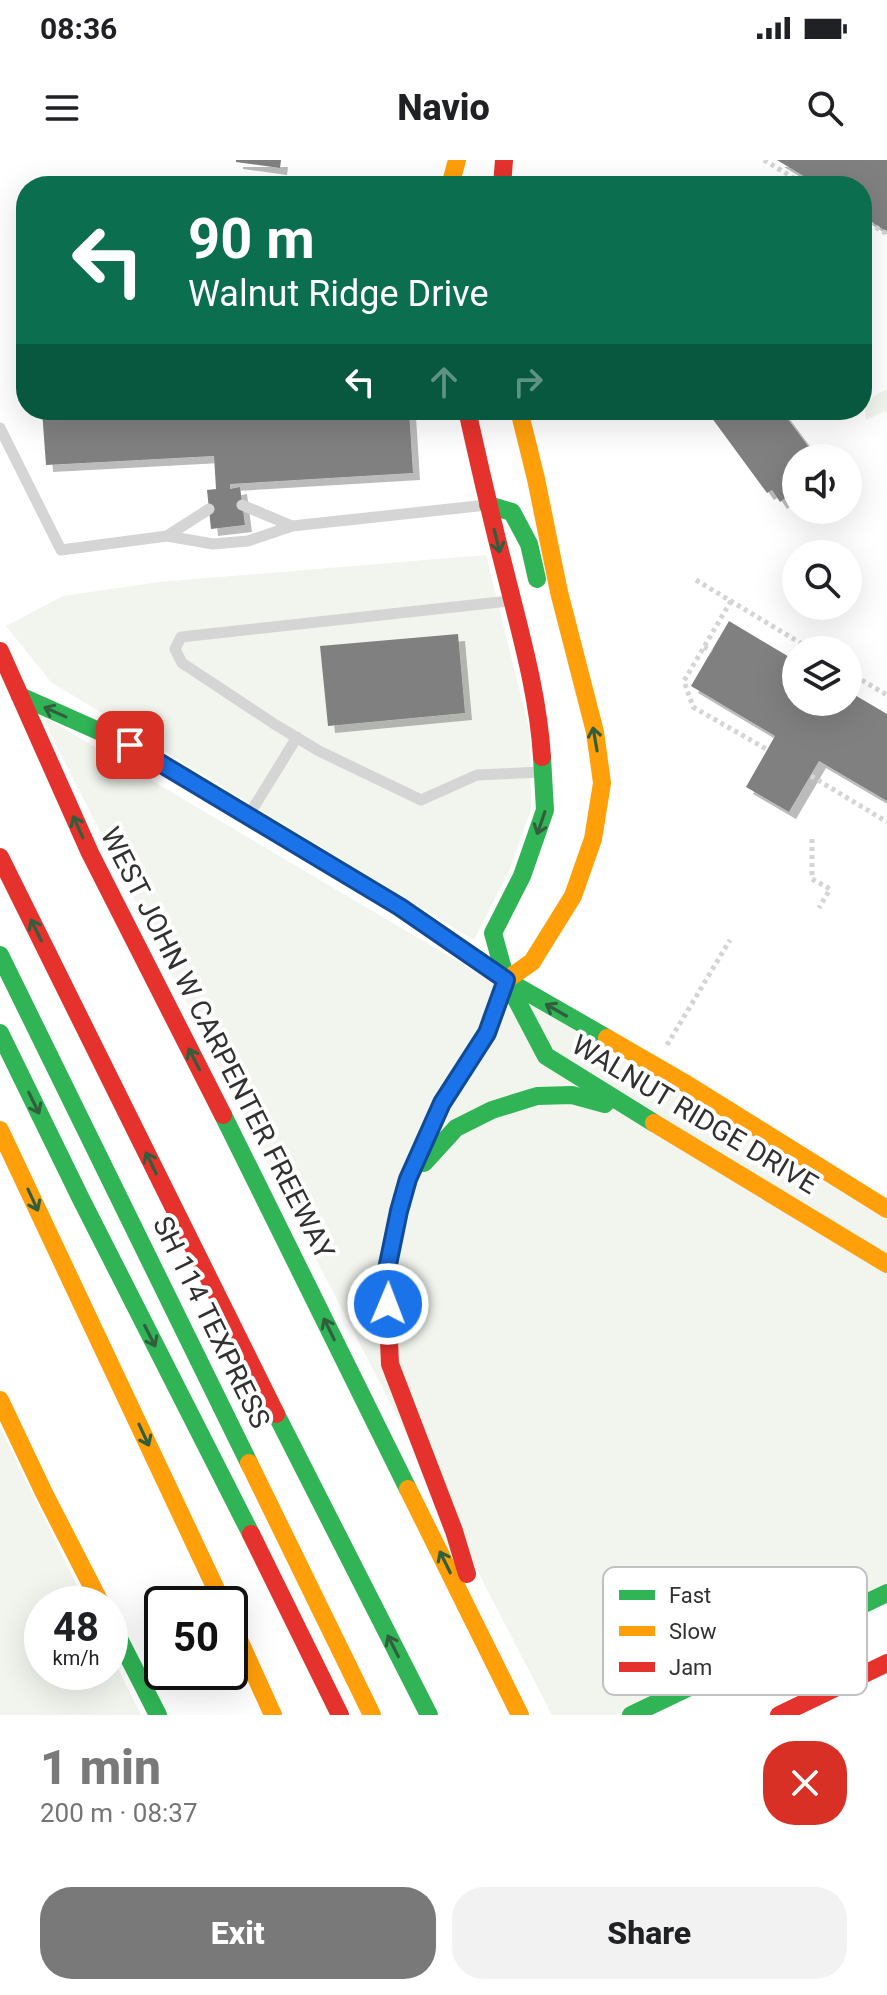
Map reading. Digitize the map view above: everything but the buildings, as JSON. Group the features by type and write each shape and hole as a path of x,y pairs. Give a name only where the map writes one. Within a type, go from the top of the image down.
{"main road":[{"path":"469,420 527,658 540,732 545,810 522,876 493,933 506,980 487,1033 442,1103 408,1179 386,1274 390,1364 454,1531 493,1656"},
{"path":"506,980 532,962 573,896 593,839 602,783 595,732 559,592 521,420"},
{"path":"488,505 512,512 529,544 543,603 579,671"},
{"name":"WEST JOHN W CARPENTER FREEWAY","path":"0,651 90,853 520,1715"},
{"name":"WALNUT RIDGE DRIVE","path":"20,696 130,745 400,907 506,980 683,1082 887,1209"},
{"path":"0,857 279,1421 429,1715"},
{"name":"SH 114 TEXPRESS","path":"0,955 372,1715"},
{"name":"WALNUT RIDGE DRIVE","path":"506,980 546,1056 887,1264"},
{"path":"0,1033 340,1715"},
{"path":"408,1179 456,1128 492,1110 537,1096 572,1095 637,1113"},
{"path":"0,1130 215,1586"},
{"path":"0,1400 92,1586"},
{"path":"241,1513 250,1565 267,1606"},
{"path":"867,1603 887,1593"},
{"path":"128,1656 158,1715"},
{"path":"248,1660 273,1715"},
{"path":"867,1673 887,1663"},
{"path":"631,1715 673,1695"},
{"path":"779,1715 821,1695"}],"lane":[{"path":"0,428 61,550 167,536 213,544 248,541 292,526 488,505"},
{"path":"242,505 292,526"},
{"path":"167,536 209,509"},
{"path":"512,600 181,637 175,649 182,663 319,751 421,800 477,775 543,772"},
{"path":"249,816 297,737"}],"path":[{"path":"764,160 790,176"},
{"path":"696,580 789,636"},
{"path":"731,601 684,681 693,707 768,750"},
{"path":"704,647 712,651"},
{"path":"862,680 887,695"},
{"path":"811,776 887,822"},
{"path":"812,839 812,879 830,889 819,908"},
{"path":"662,1052 730,940"}],"shaded area":[{"path":"887,389 887,414 885,411 872,417 874,396"},
{"path":"486,555 530,732 531,810 510,869 474,940 51,682 6,626 63,596 159,582"},
{"path":"41,715 887,1215 887,1588 867,1597 867,1567 603,1567 603,1695 659,1695 616,1715 552,1715 321,1269"},
{"path":"0,1427 77,1586 24,1586 24,1690 128,1689 141,1715 0,1715"}],"traffic: fast":[{"path":"488,505 512,512 529,544 537,579"},
{"path":"20,696 130,745 400,907 506,980 607,1038"},
{"path":"542,757 545,810 522,876 493,933 506,980 546,1056 654,1123"},
{"path":"0,955 249,1463"},
{"path":"0,1033 251,1534"},
{"path":"424,1163 456,1128 492,1110 537,1096 572,1095 605,1104"},
{"path":"223,1115 408,1489"},
{"path":"276,1414 429,1715"},
{"path":"867,1603 887,1593"},
{"path":"128,1656 158,1715"},
{"path":"631,1715 673,1695"}],"traffic: slow":[{"path":"453,176 457,160"},
{"path":"506,980 532,962 573,896 593,839 602,783 595,732 559,592 521,420"},
{"path":"389,1260 408,1179 442,1103 487,1033 506,980"},
{"path":"607,1038 887,1209"},
{"path":"654,1123 887,1264"},
{"path":"0,1130 215,1586"},
{"path":"0,1400 92,1586"},
{"path":"249,1463 372,1715"},
{"path":"408,1489 520,1715"},
{"path":"248,1660 273,1715"}],"traffic: jam":[{"path":"503,176 504,160"},
{"path":"469,420 528,663 542,757"},
{"path":"0,651 90,853 223,1115"},
{"path":"0,857 276,1414"},
{"path":"389,1260 386,1274 390,1364 454,1531 467,1574"},
{"path":"251,1534 340,1715"},
{"path":"867,1673 887,1663"},
{"path":"779,1715 821,1695"}],"route":[{"path":"130,745 400,907 506,980 487,1033 442,1103 408,1179 386,1274 388,1304"}]}
